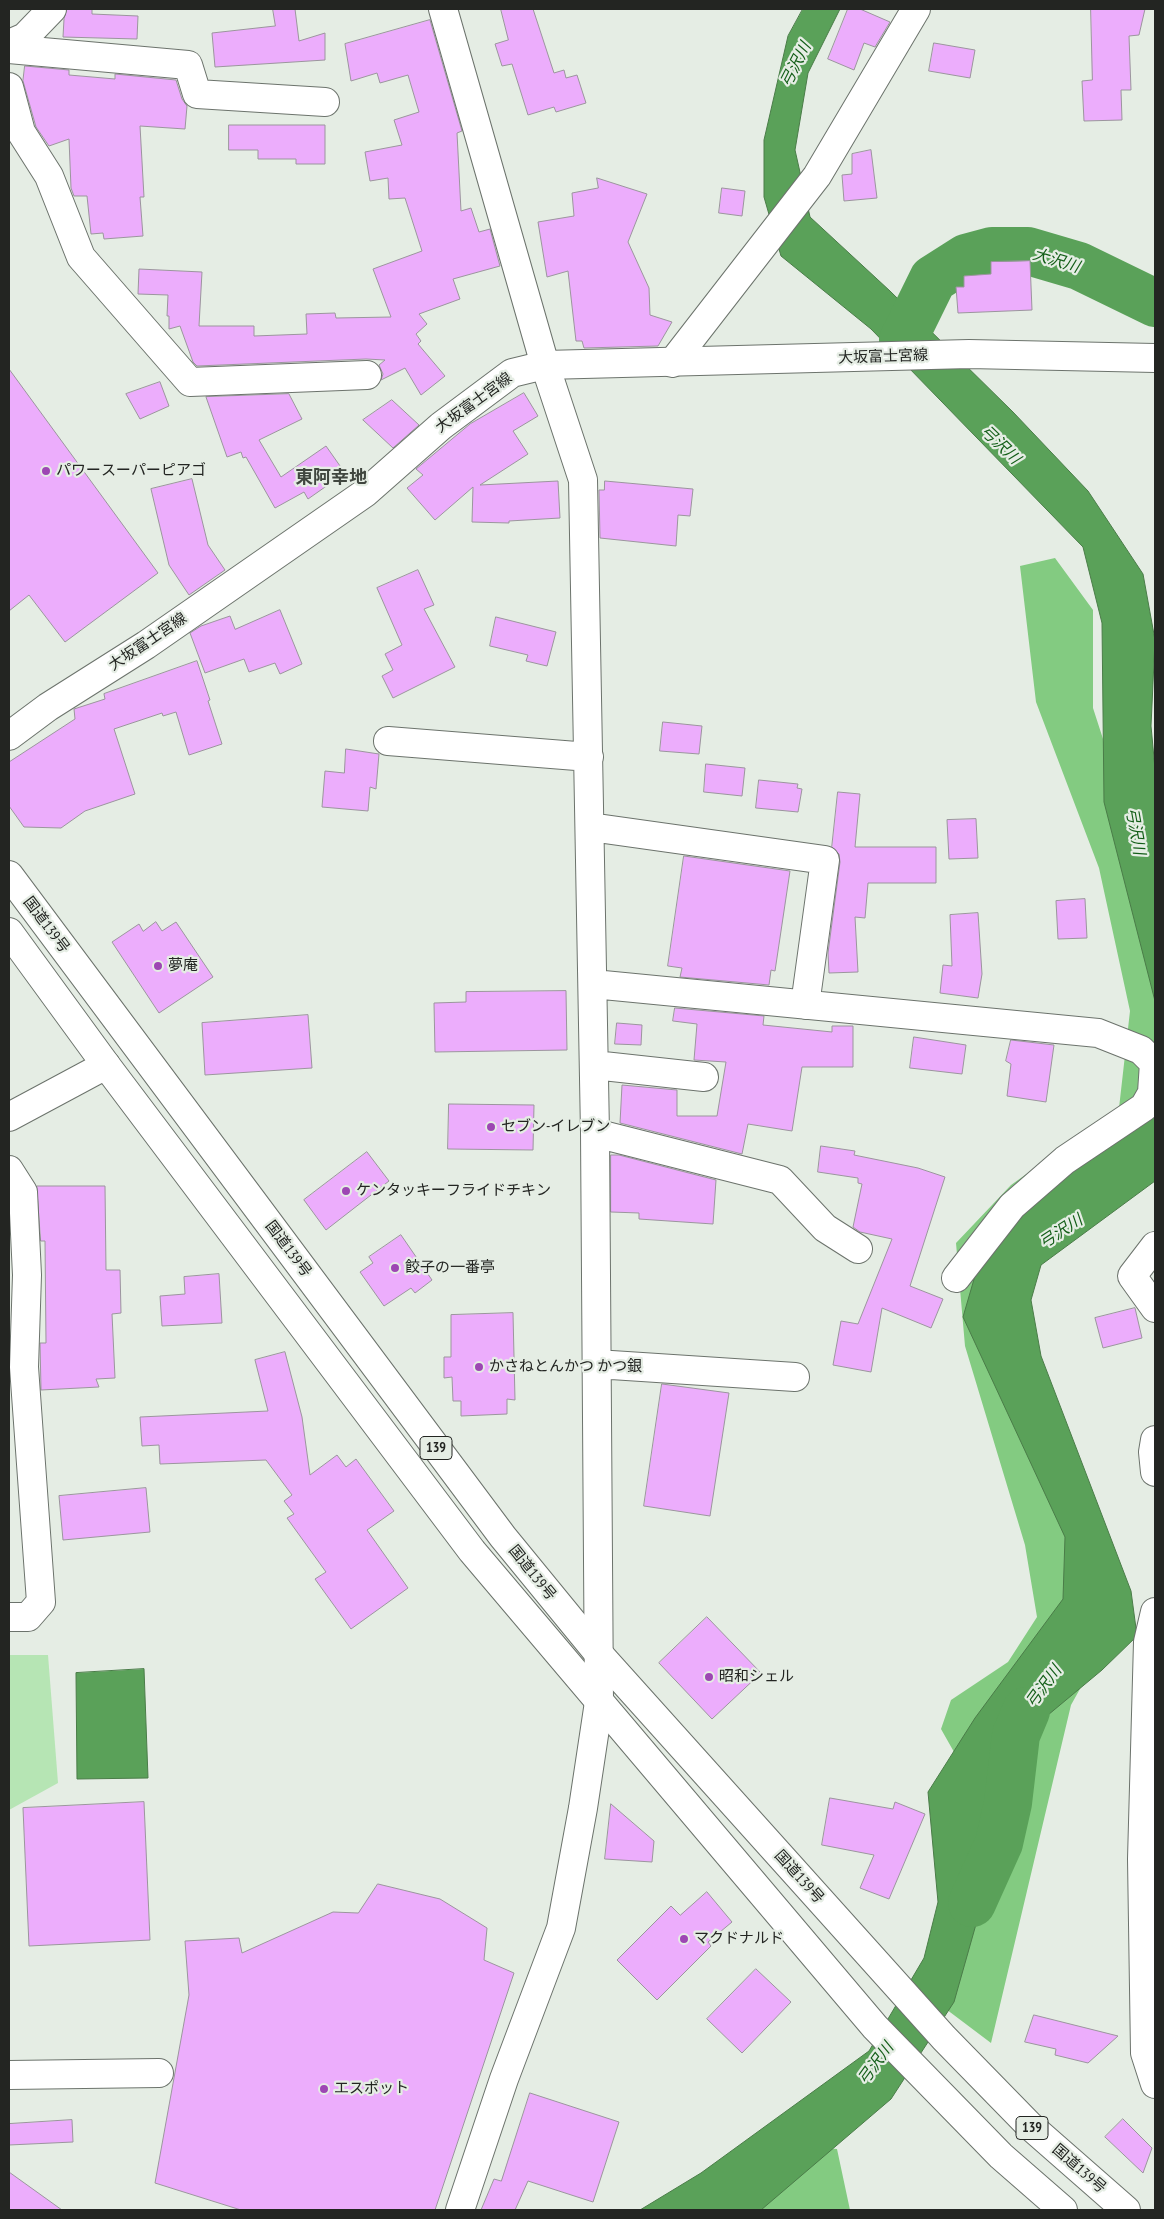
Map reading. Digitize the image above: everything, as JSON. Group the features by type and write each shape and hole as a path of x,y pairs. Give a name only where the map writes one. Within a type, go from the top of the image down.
{"main road":[{"path":"9,44 25,37 52,9"},
{"path":"443,9 546,365 583,480 595,1133 599,1702 561,1928 504,2080 460,2210"},
{"path":"672,363 817,176 916,9"},
{"path":"9,50 188,65 197,94 326,102"},
{"path":"9,87 21,132 49,176 80,256 190,382 367,375"},
{"name":"大坂富士宮線","path":"9,736 48,707 146,645 365,492 442,426 512,373 546,365 969,354 1155,358"},
{"path":"388,741 589,757"},
{"path":"590,828 825,860 805,1005"},
{"name":"国道139号","path":"9,875 503,1537 598,1653 944,2038 1028,2125 1126,2210"},
{"name":"国道139号","path":"9,932 106,1065 472,1551 875,2027 1001,2156 1063,2210"},
{"path":"593,984 1098,1033 1141,1050 1154,1063 1152,1093 1144,1107 1065,1160 1012,1206 956,1278"},
{"path":"9,1117 106,1065"},
{"path":"594,1065 704,1077"},
{"path":"595,1133 780,1180 824,1228 858,1249"},
{"path":"9,1170 22,1192 27,1275 24,1367 41,1602 28,1617 9,1617"},
{"path":"1155,1246 1132,1276 1155,1308"},
{"path":"596,1364 795,1377"},
{"path":"1155,1440 1152,1452 1155,1472"},
{"path":"1155,1612 1148,1642 1142,1859 1146,2053 1155,2084"},
{"path":"9,2075 159,2073"}],"shaded area":[{"path":"1055,558 1093,610 1093,708 1135,838 1155,914 1155,1170 1030,1251 1020,1343 1119,1619 1071,1705 991,2043 926,1994 967,1775 941,1729 951,1700 1008,1662 1037,1617 1025,1545 965,1346 956,1243 1011,1185 1119,1108 1130,1011 1099,868 1036,702 1020,566"},
{"path":"9,1655 48,1655 58,1783 9,1810"},
{"path":"792,2145 837,2149 850,2210 692,2210"}],"water":[{"path":"803,9 840,9 808,73 795,150 810,217 890,291 1013,412 1088,491 1143,574 1155,640 1151,726 1155,769 1155,1001 1104,802 1102,623 1083,547 871,329 781,256 764,197 764,140 788,36"},
{"path":"1155,1086 1155,1181 1041,1265 1031,1300 1041,1356 1131,1591 1137,1636 1102,1670 1048,1715 1011,1775 999,1843 954,2002 891,2099 761,2210 640,2210 701,2173 869,2051 924,1958 938,1902 928,1792 975,1718 1063,1599 1065,1537 963,1317 986,1238"},
{"path":"144,1669 148,1778 77,1779 76,1673"}],"building":[{"path":"67,9 92,9 92,14 138,16 137,39 63,37 64,19"},
{"path":"273,9 295,9 299,41 325,33 325,60 215,67 212,33 275,26"},
{"path":"501,9 533,9 554,73 564,70 566,78 577,75 586,103 556,112 554,107 528,115 512,64 502,66 495,44 508,40"},
{"path":"848,9 860,9 890,22 875,47 864,43 854,70 828,59"},
{"path":"1091,9 1145,9 1139,35 1129,36 1131,90 1121,90 1122,120 1084,121 1082,81 1092,80"},
{"path":"430,20 462,131 457,133 461,211 471,208 479,232 490,229 500,266 453,279 460,299 419,314 427,324 416,334 421,341 418,344 445,376 421,395 405,368 381,380 383,374 379,365 385,360 366,359 197,366 193,362 180,326 169,329 169,316 167,316 168,295 138,294 139,269 202,272 199,326 254,326 254,336 307,334 306,314 335,313 336,318 391,317 373,269 422,251 405,198 389,199 388,178 370,181 365,152 402,145 394,120 419,112 408,75 380,83 377,73 351,81 345,44"},
{"path":"934,43 975,50 970,78 929,71"},
{"path":"25,66 69,70 69,75 115,79 115,74 176,80 182,99 187,106 185,129 140,126 144,197 140,197 143,236 104,239 103,233 91,234 87,196 74,196 71,188 69,139 49,146 36,127 23,81"},
{"path":"229,125 325,125 325,164 296,164 296,159 258,159 258,150 229,150"},
{"path":"871,150 877,198 844,201 842,175 852,174 852,154"},
{"path":"597,178 647,194 628,242 649,288 650,315 672,322 658,346 584,348 582,341 576,341 568,271 547,277 538,222 574,216 572,193 598,188"},
{"path":"722,188 745,191 742,216 719,213"},
{"path":"1030,261 1032,310 958,313 956,287 964,287 964,276 991,274 991,262"},
{"name":"パワースーパーピアゴ","path":"9,369 158,573 65,642 29,595 9,611"},
{"path":"160,382 169,406 140,419 126,394"},
{"path":"524,393 538,416 513,431 528,454 480,485 558,481 560,518 509,521 509,523 472,522 473,487 435,520 407,488 423,475 416,469 470,424"},
{"path":"289,394 302,419 259,440 281,477 326,446 345,473 308,499 304,492 275,508 246,457 243,458 241,452 227,457 206,397"},
{"path":"392,400 419,425 393,448 363,420"},
{"path":"192,479 208,545 225,570 189,595 169,565 151,489"},
{"path":"605,481 693,489 690,516 678,515 676,546 600,538 599,490 604,490"},
{"path":"418,570 434,605 424,609 455,667 393,698 382,676 393,670 385,654 402,645 377,588"},
{"path":"280,610 302,664 280,674 275,663 249,672 244,659 205,673 190,633 201,626 230,616 235,629"},
{"path":"496,617 556,632 547,666 526,661 528,655 490,646"},
{"path":"197,661 222,744 189,755 176,712 163,716 162,713 114,729 135,794 85,811 61,828 24,827 9,806 9,762 75,719 74,709 105,699 104,694"},
{"path":"663,722 702,726 699,754 660,751"},
{"path":"346,749 379,754 376,789 370,787 368,811 322,807 325,771 344,773"},
{"path":"706,764 745,768 742,796 704,792"},
{"path":"759,780 798,784 797,788 802,789 798,812 756,808"},
{"path":"838,792 860,794 855,847 936,847 936,883 868,883 865,918 855,917 858,972 829,973 828,953 840,862 839,854 832,847"},
{"path":"976,819 978,858 949,859 947,820"},
{"path":"684,856 790,871 775,971 771,970 769,985 680,977 682,968 668,966"},
{"path":"1085,899 1087,938 1058,939 1056,901"},
{"path":"978,913 982,974 978,998 940,993 943,965 952,966 950,915"},
{"path":"156,922 162,931 176,922 213,977 159,1013 112,942 139,924 143,931"},
{"path":"566,991 567,1050 435,1052 434,1003 466,1002 466,992"},
{"path":"675,1008 764,1016 763,1025 832,1032 832,1026 853,1026 853,1067 802,1067 792,1131 748,1124 742,1154 620,1123 622,1085 677,1090 677,1116 717,1116 726,1062 694,1060 697,1024 673,1021"},
{"path":"308,1015 312,1068 205,1075 202,1023"},
{"path":"617,1023 642,1025 641,1045 615,1044"},
{"path":"914,1037 966,1045 962,1074 910,1068"},
{"path":"1011,1040 1054,1045 1046,1102 1007,1096 1011,1064 1006,1061"},
{"name":"セブン-イレブン","path":"449,1104 534,1105 533,1150 448,1149"},
{"path":"821,1146 855,1151 854,1155 918,1168 945,1177 910,1286 943,1299 931,1328 882,1308 871,1372 833,1365 841,1321 858,1324 892,1239 860,1232 853,1227 862,1184 858,1183 858,1178 818,1172"},
{"name":"ケンタッキーフライドチキン","path":"367,1152 389,1181 326,1230 304,1200"},
{"path":"611,1155 619,1155 716,1180 713,1224 639,1219 639,1213 611,1212"},
{"path":"37,1186 105,1186 106,1270 120,1270 121,1313 112,1314 115,1378 96,1379 99,1387 41,1390 40,1343 46,1343 45,1241 41,1241"},
{"name":"餃子の一番亭","path":"401,1235 432,1280 415,1293 411,1288 384,1306 360,1272 373,1263 369,1257"},
{"path":"219,1274 222,1323 162,1326 160,1296 185,1294 184,1277"},
{"path":"1135,1308 1142,1338 1103,1348 1095,1318"},
{"name":"かさねとんかつ かつ銀","path":"513,1313 515,1400 507,1399 507,1414 461,1416 461,1401 453,1401 452,1377 444,1378 444,1357 451,1357 451,1315"},
{"path":"285,1352 302,1417 310,1475 337,1455 346,1467 356,1459 394,1511 367,1530 408,1588 351,1629 315,1579 326,1572 287,1518 294,1514 284,1501 292,1495 266,1460 160,1464 159,1445 142,1446 140,1417 268,1411 255,1360"},
{"path":"662,1384 729,1393 710,1516 644,1506"},
{"path":"146,1488 150,1532 63,1540 59,1496"},
{"path":"707,1617 761,1673 712,1719 659,1663"},
{"path":"830,1798 893,1809 895,1802 925,1814 889,1899 860,1888 874,1855 822,1845"},
{"path":"144,1802 150,1940 29,1946 23,1808"},
{"path":"611,1804 654,1841 652,1862 605,1859"},
{"name":"エスポット","path":"378,1884 440,1899 487,1928 484,1960 514,1973 435,2210 241,2210 155,2183 189,1995 185,1941 239,1938 242,1953 333,1912 358,1913"},
{"path":"707,1892 732,1922 708,1942 711,1946 657,2000 617,1960 671,1906 680,1915"},
{"path":"756,1969 791,2002 742,2053 707,2019"},
{"path":"1034,2015 1118,2036 1088,2063 1055,2055 1056,2049 1025,2042"},
{"path":"530,2093 619,2122 593,2202 528,2181 515,2210 481,2210 494,2179 501,2181"},
{"path":"1123,2119 1152,2148 1143,2173 1105,2137"},
{"path":"72,2120 73,2142 9,2145 9,2124"},
{"path":"9,2172 62,2210 9,2210"}],"waterway":[{"name":"大沢川","path":"903,340 933,279 966,258 992,251 1028,251 1079,266 1155,303"},
{"name":"弓沢川","path":"972,1903 999,1843 1008,1803 1016,1735 1026,1711"}],"place":[{"name":"パワースーパーピアゴ","path":"46,471"},
{"name":"夢庵","path":"158,966"},
{"name":"セブン-イレブン","path":"491,1127"},
{"name":"ケンタッキーフライドチキン","path":"346,1191"},
{"name":"餃子の一番亭","path":"395,1268"},
{"name":"かさねとんかつ かつ銀","path":"479,1367"},
{"name":"昭和シェル","path":"709,1677"},
{"name":"マクドナルド","path":"684,1939"},
{"name":"エスポット","path":"324,2089"}],"district":[{"name":"東阿幸地","path":"331,478"}]}
